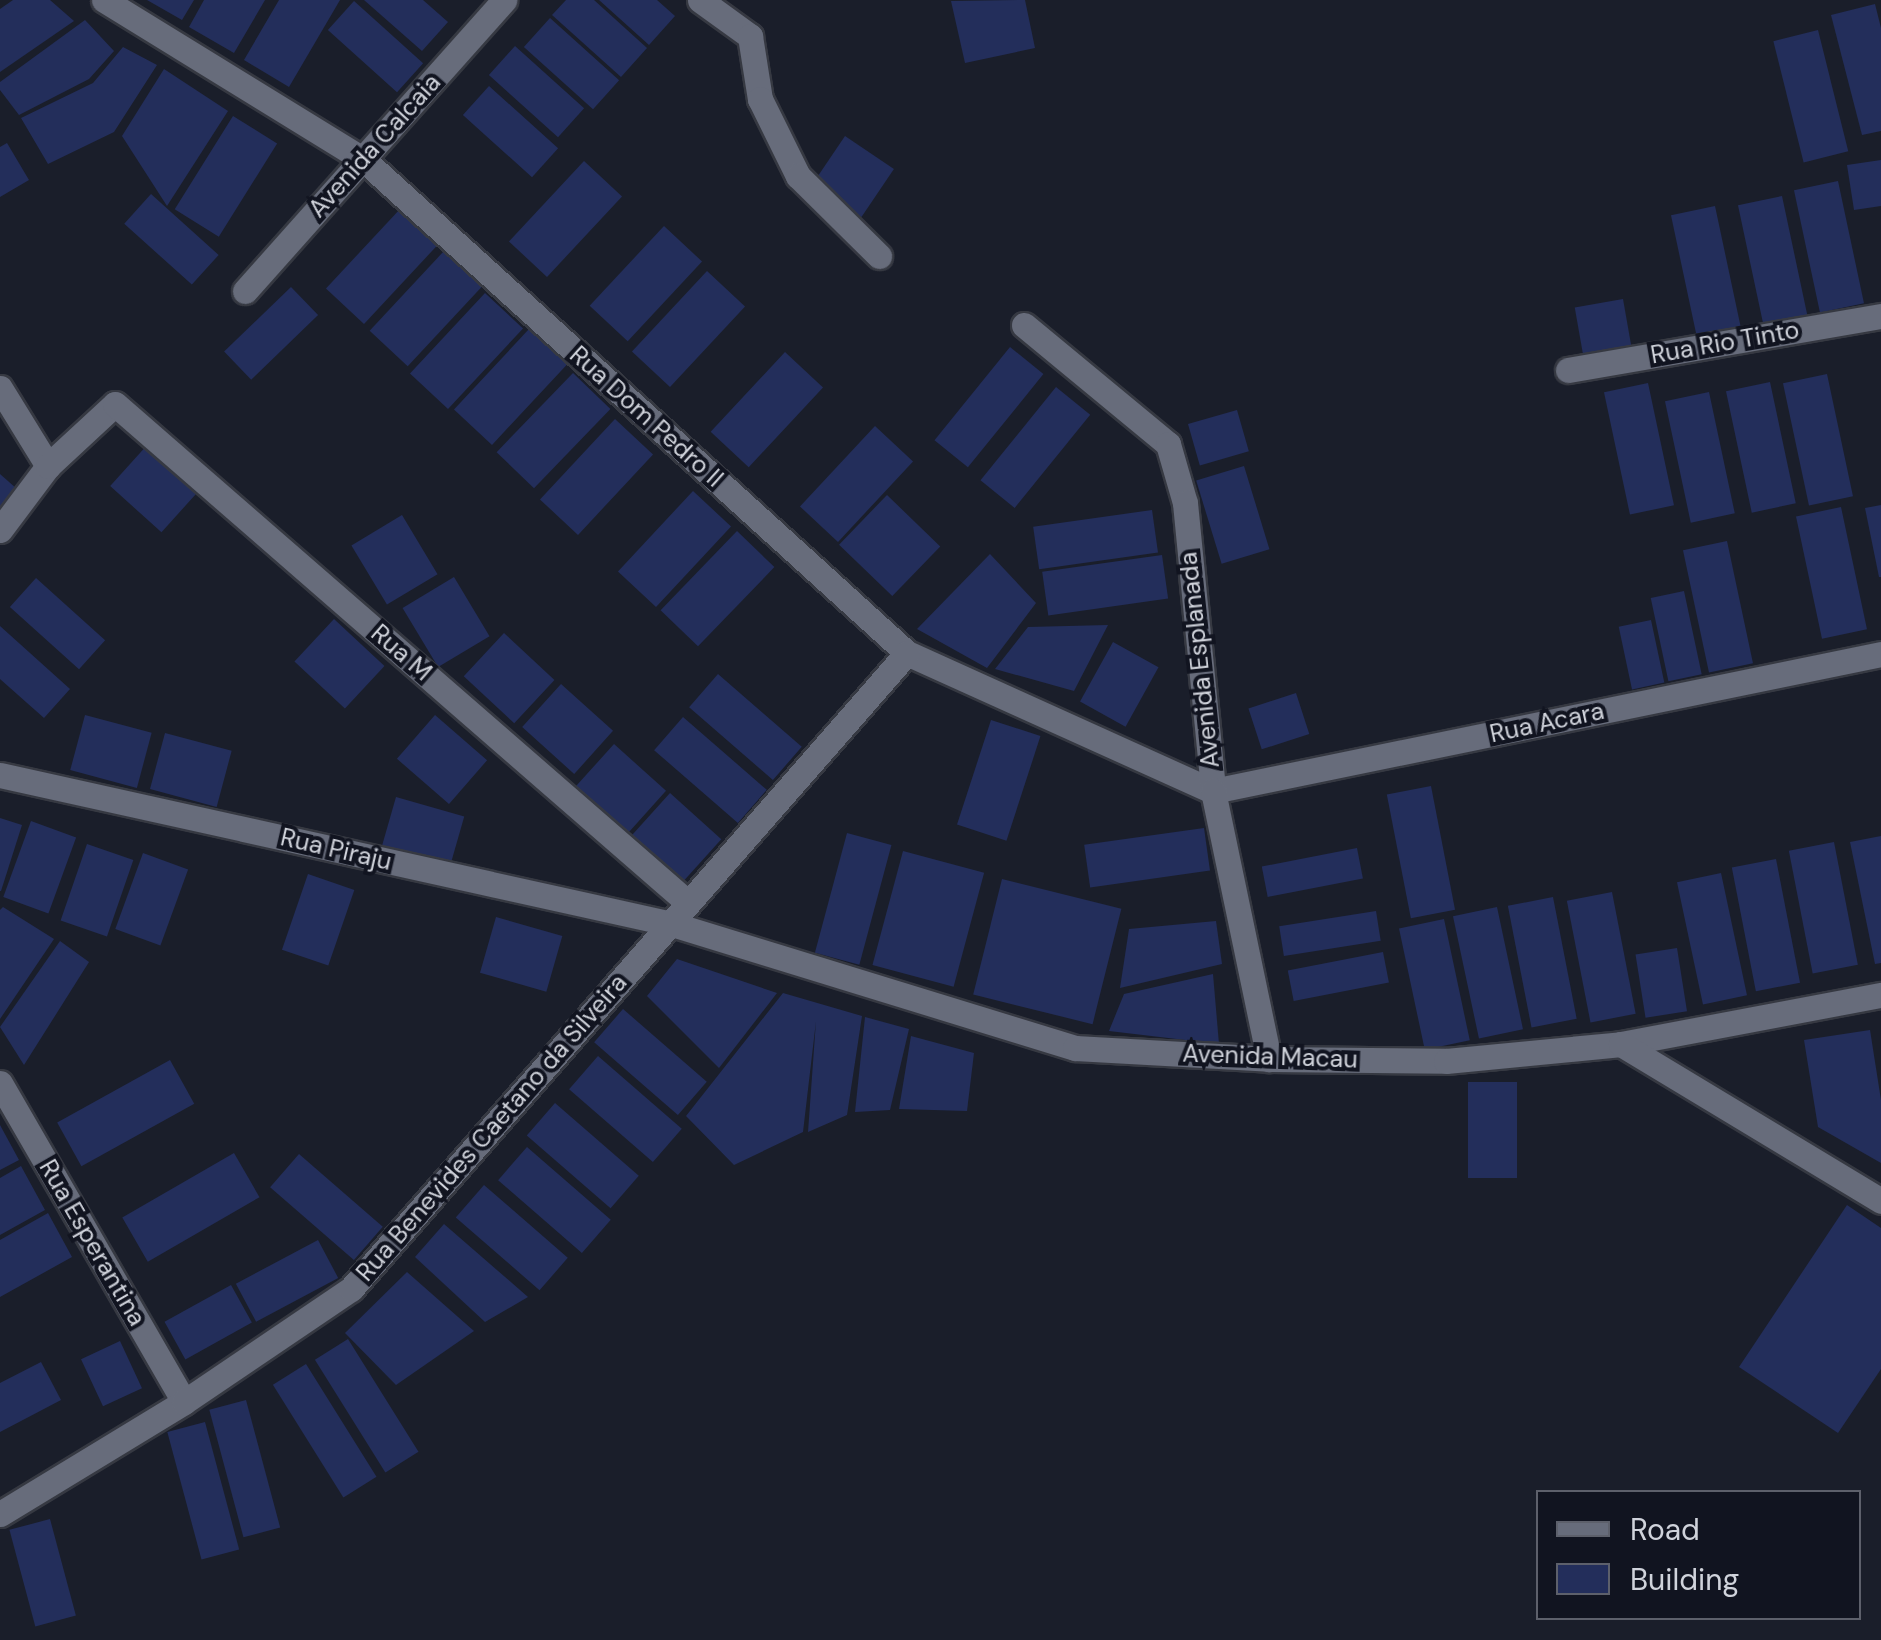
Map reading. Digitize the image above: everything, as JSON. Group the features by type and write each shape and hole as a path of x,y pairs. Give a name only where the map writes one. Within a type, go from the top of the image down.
{"street":[{"name":"Rua Dom Pedro II","path":"104,0 364,160 907,653 1213,791"},
{"name":"Avenida Calcaia","path":"245,291 504,0"},
{"path":"700,0 750,36 760,99 798,176 879,256"},
{"name":"Rua Rio Tinto","path":"1568,370 1881,316"},
{"name":"Avenida Esplanada","path":"1024,325 1168,444 1185,503 1213,791 1269,1059"},
{"path":"0,388 48,466 0,530"},
{"name":"Rua M","path":"48,466 115,404 688,902"},
{"name":"Rua Benevides Caetano da Silveira","path":"0,1514 184,1402 351,1289 907,653"},
{"name":"Rua Acara","path":"1213,791 1881,654"},
{"name":"Rua Piraju","path":"0,775 672,924"},
{"name":"Avenida Macau","path":"672,924 1075,1048 1269,1059 1446,1060 1621,1044 1881,995"},
{"path":"1621,1044 1881,1201"},
{"name":"Rua Esperantina","path":"0,1084 184,1402"}],"building":[{"path":"13,0 50,0 74,21 0,72 0,9"},
{"path":"147,0 194,0 182,20"},
{"path":"204,0 265,0 234,53 189,27"},
{"path":"279,0 340,0 289,87 244,60"},
{"path":"364,0 423,0 448,22 422,51"},
{"path":"566,0 594,0 647,48 621,77 552,15"},
{"path":"599,0 657,0 675,16 649,45"},
{"path":"1025,0 1035,48 965,63 951,1"},
{"path":"354,1 423,63 397,92 328,30"},
{"path":"1875,4 1881,28 1881,131 1862,135 1831,15"},
{"path":"550,18 619,80 593,109 524,47"},
{"path":"85,20 114,51 89,79 19,115 0,90 0,82"},
{"path":"1818,30 1848,151 1804,162 1773,41"},
{"path":"515,46 584,108 558,137 489,75"},
{"path":"123,47 157,65 114,132 48,164 21,118 93,83"},
{"path":"164,69 228,111 167,206 122,136"},
{"path":"489,86 558,148 532,177 463,115"},
{"path":"233,116 277,144 219,237 175,209"},
{"path":"845,136 894,169 861,217 813,184"},
{"path":"7,143 29,180 0,197 0,147"},
{"path":"1881,160 1881,206 1854,210 1847,165"},
{"path":"584,161 622,196 547,277 509,241"},
{"path":"1838,181 1864,303 1820,313 1794,190"},
{"path":"151,194 219,255 192,285 124,224"},
{"path":"1782,196 1808,318 1764,328 1738,205"},
{"path":"1715,206 1741,328 1697,338 1671,215"},
{"path":"401,208 439,243 364,324 326,288"},
{"path":"664,226 702,261 628,341 590,306"},
{"path":"444,251 482,286 408,366 370,331"},
{"path":"707,271 745,306 670,387 632,351"},
{"path":"291,287 318,315 251,380 224,352"},
{"path":"485,293 523,328 448,409 410,373"},
{"path":"1623,299 1632,348 1583,357 1575,308"},
{"path":"529,329 567,364 492,445 454,409"},
{"path":"1010,347 1043,374 968,467 934,440"},
{"path":"785,352 823,387 749,467 711,432"},
{"path":"573,373 610,409 534,488 497,452"},
{"path":"1827,374 1853,496 1809,506 1783,383"},
{"path":"1770,382 1796,503 1752,513 1726,391"},
{"path":"1648,383 1674,505 1630,515 1604,392"},
{"path":"1056,387 1090,415 1015,508 980,480"},
{"path":"1709,392 1735,513 1691,523 1665,401"},
{"path":"1237,410 1249,451 1200,465 1188,424"},
{"path":"615,419 653,454 578,535 540,499"},
{"path":"875,426 913,461 838,542 800,506"},
{"path":"149,443 200,489 161,532 110,486"},
{"path":"1244,466 1269,549 1222,564 1196,481"},
{"path":"0,474 17,489 0,508"},
{"path":"693,491 731,526 656,607 618,571"},
{"path":"887,495 940,546 892,596 839,545"},
{"path":"1881,505 1881,577 1879,577 1865,508"},
{"path":"1841,507 1867,629 1822,639 1796,517"},
{"path":"1152,510 1158,553 1039,569 1033,527"},
{"path":"402,515 438,574 387,605 351,545"},
{"path":"737,531 774,567 698,646 661,610"},
{"path":"1727,541 1753,663 1709,673 1683,550"},
{"path":"990,554 1036,603 987,668 917,629"},
{"path":"1162,555 1168,599 1048,615 1042,572"},
{"path":"454,577 490,636 438,667 403,608"},
{"path":"36,578 105,640 79,669 10,607"},
{"path":"1684,591 1702,674 1668,681 1651,598"},
{"path":"334,619 384,666 345,708 294,661"},
{"path":"1651,620 1664,683 1632,689 1619,627"},
{"path":"1108,625 1074,691 995,669 1028,627"},
{"path":"0,626 70,689 44,718 0,679"},
{"path":"504,633 554,680 514,723 464,676"},
{"path":"1113,642 1158,667 1126,727 1080,701"},
{"path":"718,674 802,747 773,780 689,707"},
{"path":"561,684 613,731 574,774 522,727"},
{"path":"1296,693 1309,734 1262,749 1248,708"},
{"path":"85,715 152,733 137,788 70,770"},
{"path":"435,715 487,760 449,804 397,759"},
{"path":"683,717 767,790 738,823 654,750"},
{"path":"991,720 1040,736 1006,841 957,825"},
{"path":"165,733 232,751 217,807 150,789"},
{"path":"614,744 666,791 627,834 575,787"},
{"path":"1431,786 1455,910 1411,918 1387,795"},
{"path":"670,793 721,839 682,882 631,836"},
{"path":"396,797 464,817 448,872 380,853"},
{"path":"0,818 22,825 1,891 0,891"},
{"path":"31,821 76,837 48,914 3,897"},
{"path":"1204,828 1210,871 1090,887 1084,845"},
{"path":"847,833 891,845 859,965 815,953"},
{"path":"1881,836 1881,963 1875,964 1850,842"},
{"path":"1834,842 1858,965 1813,973 1789,851"},
{"path":"87,844 133,860 107,937 61,921"},
{"path":"1357,848 1363,878 1268,897 1262,867"},
{"path":"903,851 984,873 954,987 872,965"},
{"path":"143,853 188,869 160,946 115,929"},
{"path":"1776,859 1800,983 1756,991 1732,868"},
{"path":"1721,873 1747,995 1703,1005 1677,882"},
{"path":"308,874 354,890 328,966 282,950"},
{"path":"1002,879 1121,909 1093,1024 973,994"},
{"path":"1612,892 1636,1014 1591,1022 1567,901"},
{"path":"1553,897 1577,1019 1532,1027 1508,906"},
{"path":"3,907 54,939 0,1019 0,910"},
{"path":"1497,907 1523,1029 1479,1039 1453,916"},
{"path":"1376,911 1381,941 1284,956 1279,926"},
{"path":"496,917 562,936 546,992 480,973"},
{"path":"1444,919 1470,1040 1425,1050 1399,929"},
{"path":"1216,921 1222,964 1120,988 1129,929"},
{"path":"60,941 89,962 24,1065 0,1027"},
{"path":"1677,948 1687,1011 1646,1018 1636,955"},
{"path":"1383,952 1389,982 1294,1001 1288,971"},
{"path":"677,959 777,993 719,1068 647,996"},
{"path":"1213,974 1219,1044 1109,1031 1124,994"},
{"path":"783,993 862,1016 847,1115 808,1132 816,1021 803,1132 734,1165 686,1116"},
{"path":"623,1009 707,1082 678,1115 594,1042"},
{"path":"865,1017 909,1029 890,1110 855,1112"},
{"path":"1870,1030 1881,1100 1881,1163 1818,1127 1804,1040"},
{"path":"911,1036 974,1053 967,1111 899,1109"},
{"path":"598,1056 682,1129 653,1162 569,1089"},
{"path":"170,1060 194,1104 81,1166 57,1123"},
{"path":"1468,1082 1517,1082 1517,1178 1468,1178"},
{"path":"555,1103 639,1176 611,1208 527,1135"},
{"path":"0,1125 19,1160 0,1170"},
{"path":"527,1147 611,1220 582,1253 498,1180"},
{"path":"234,1153 260,1197 148,1262 122,1218"},
{"path":"299,1154 383,1227 354,1260 270,1187"},
{"path":"21,1166 45,1210 0,1235 0,1178"},
{"path":"484,1185 568,1258 540,1290 456,1217"},
{"path":"1847,1205 1881,1228 1881,1369 1838,1433 1739,1367"},
{"path":"48,1213 72,1257 0,1297 0,1240"},
{"path":"444,1224 528,1297 485,1322 415,1257"},
{"path":"318,1240 338,1278 256,1322 236,1284"},
{"path":"407,1272 474,1331 396,1385 345,1333"},
{"path":"231,1285 252,1323 185,1359 165,1322"},
{"path":"348,1339 418,1452 385,1472 315,1360"},
{"path":"120,1341 142,1388 103,1406 81,1359"},
{"path":"41,1362 61,1400 0,1432 0,1383"},
{"path":"306,1364 376,1477 343,1497 273,1385"},
{"path":"246,1400 280,1528 243,1537 209,1410"},
{"path":"205,1422 239,1550 201,1560 167,1432"},
{"path":"50,1519 76,1616 35,1626 9,1530"}]}
